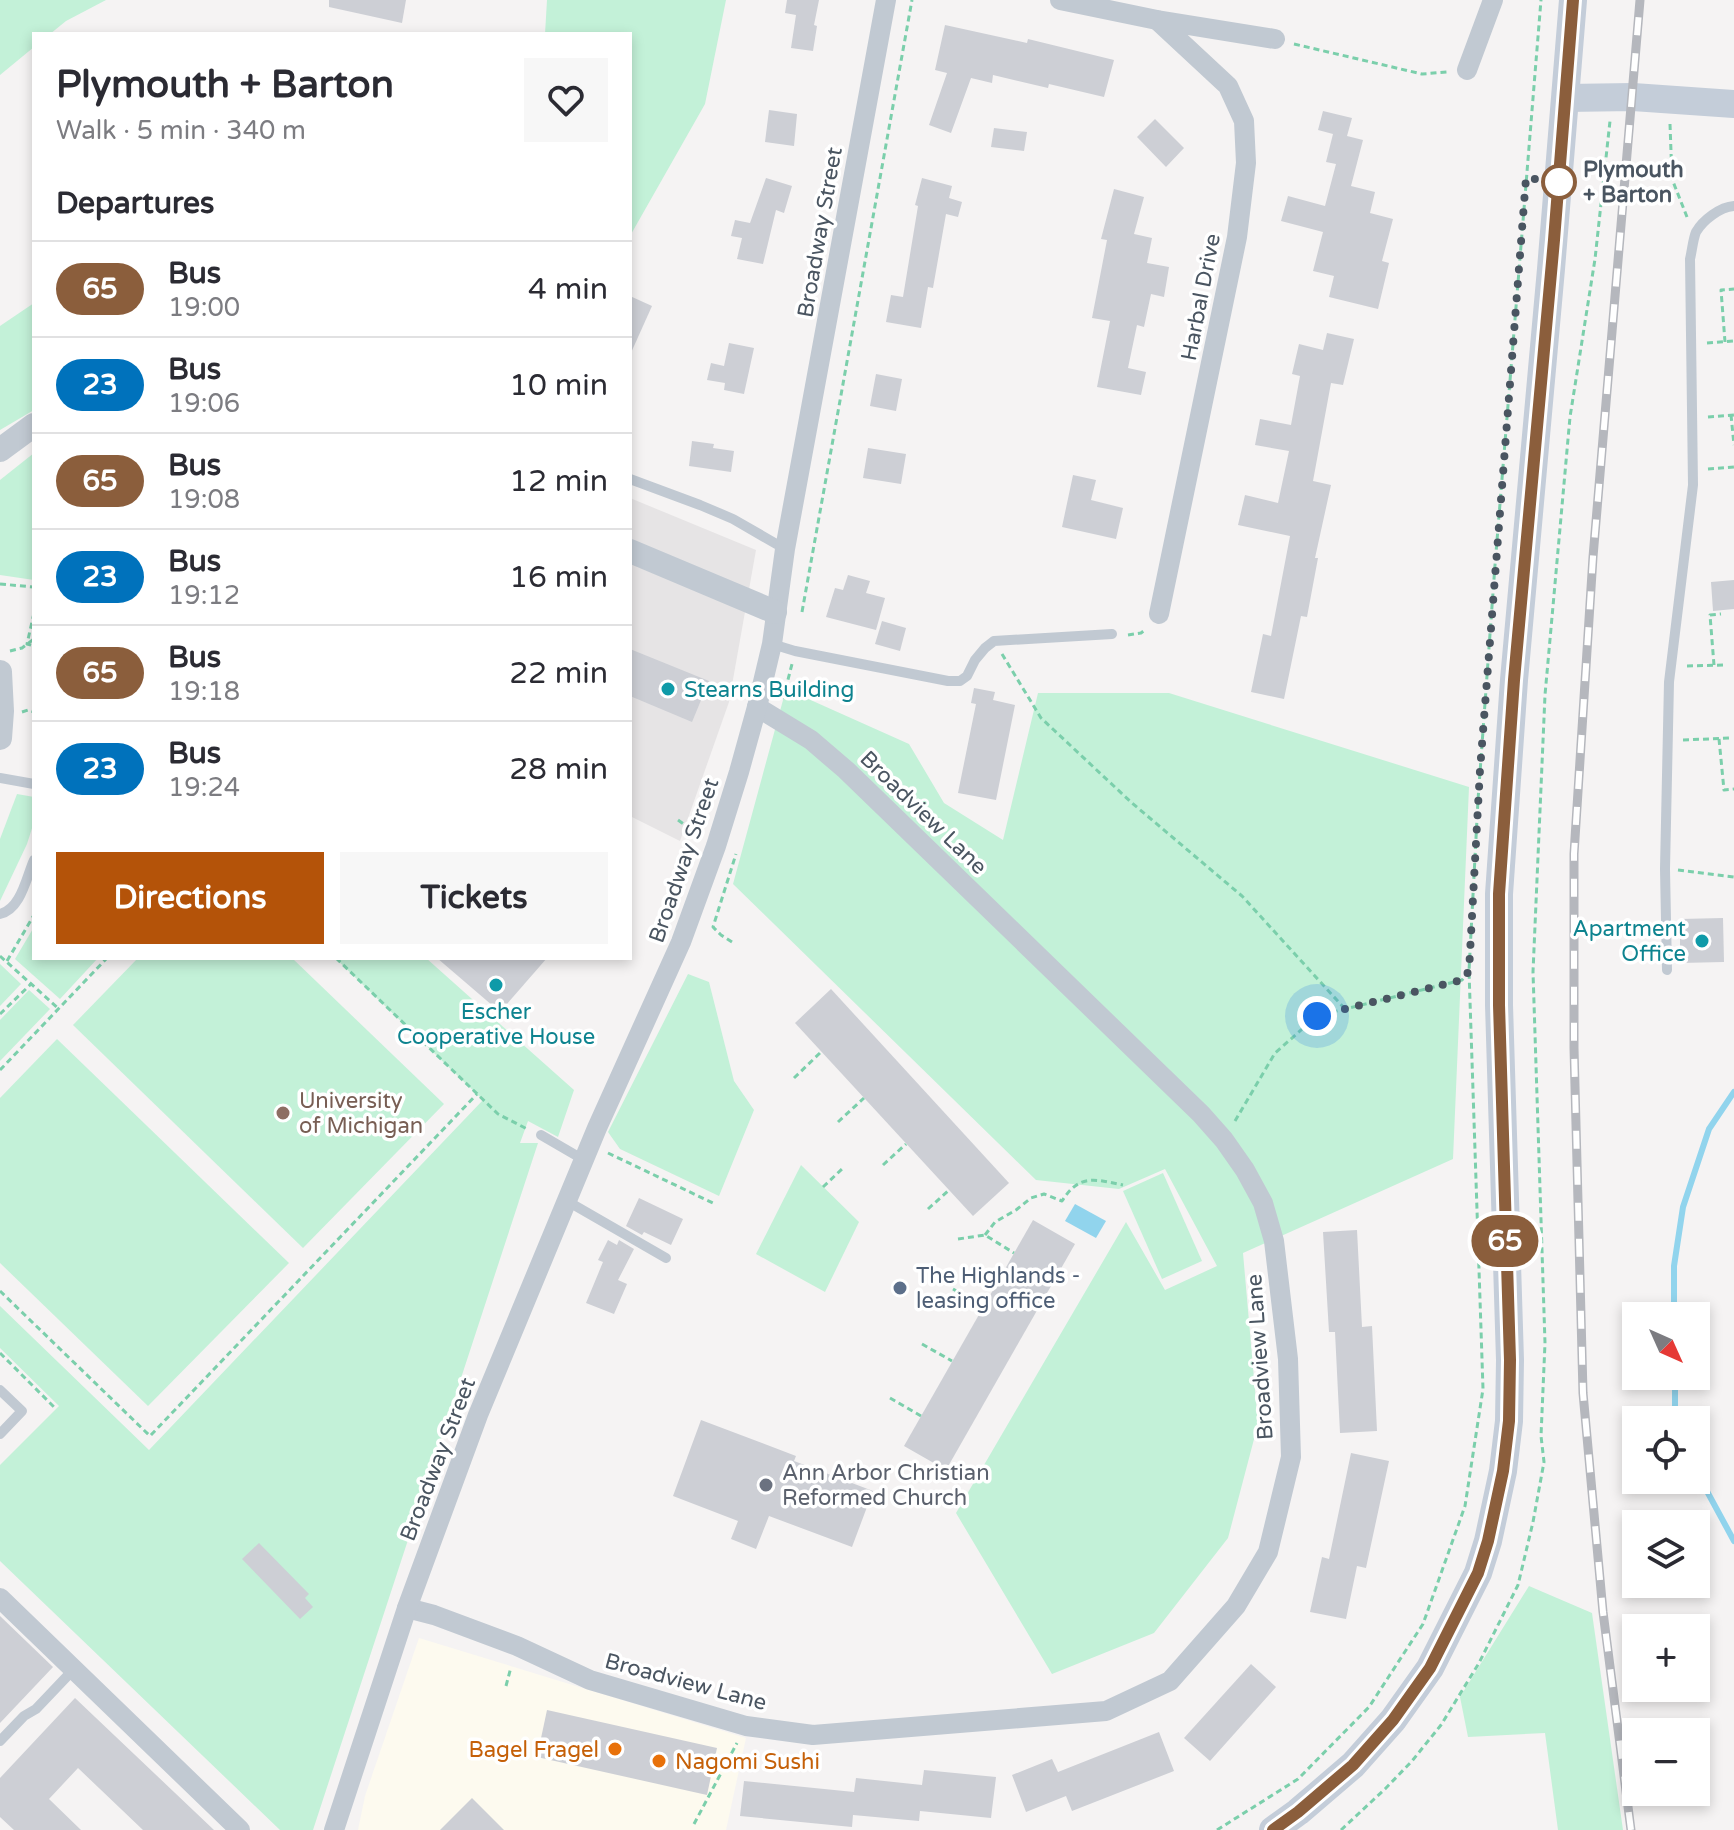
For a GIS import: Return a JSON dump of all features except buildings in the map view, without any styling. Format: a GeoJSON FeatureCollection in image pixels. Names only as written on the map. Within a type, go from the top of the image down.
{"type":"FeatureCollection","features":[{"type":"Feature","properties":{"kind":"main road"},"geometry":{"type":"LineString","coordinates":[[1273,1830],[1353,1765],[1393,1720],[1430,1668],[1478,1573],[1503,1471],[1509,1421],[1510,1360],[1499,1005],[1499,894],[1514,680],[1573,0]]}},
{"type":"Feature","properties":{"kind":"main road"},"geometry":{"type":"LineString","coordinates":[[1566,98],[1633,97],[1734,104]]}},
{"type":"Feature","properties":{"kind":"street","name":"Broadway Street"},"geometry":{"type":"LineString","coordinates":[[334,1830],[407,1608],[478,1415],[584,1160],[681,942],[716,846],[772,644],[785,549],[886,0]]}},
{"type":"Feature","properties":{"kind":"street"},"geometry":{"type":"LineString","coordinates":[[1060,0],[1275,39]]}},
{"type":"Feature","properties":{"kind":"street"},"geometry":{"type":"LineString","coordinates":[[1467,70],[1493,0]]}},
{"type":"Feature","properties":{"kind":"street","name":"Harbal Drive"},"geometry":{"type":"LineString","coordinates":[[1157,20],[1228,86],[1244,121],[1246,163],[1237,237],[1159,614]]}},
{"type":"Feature","properties":{"kind":"street"},"geometry":{"type":"LineString","coordinates":[[0,450],[32,426]]}},
{"type":"Feature","properties":{"kind":"street"},"geometry":{"type":"LineString","coordinates":[[632,552],[775,612]]}},
{"type":"Feature","properties":{"kind":"street"},"geometry":{"type":"LineString","coordinates":[[0,738],[5,662]]}},
{"type":"Feature","properties":{"kind":"street","name":"Broadview Lane"},"geometry":{"type":"LineString","coordinates":[[407,1608],[517,1646],[590,1680],[746,1726],[813,1735],[1106,1711],[1170,1681],[1236,1606],[1268,1552],[1291,1457],[1288,1359],[1274,1241],[1263,1203],[1245,1170],[1201,1114],[846,770],[811,740],[757,707]]}},
{"type":"Feature","properties":{"kind":"street"},"geometry":{"type":"LineString","coordinates":[[0,1598],[240,1830]]}},
{"type":"Feature","properties":{"kind":"lane"},"geometry":{"type":"LineString","coordinates":[[1667,970],[1665,869],[1669,682],[1693,485],[1690,259],[1696,232],[1712,215],[1734,206]]}},
{"type":"Feature","properties":{"kind":"lane"},"geometry":{"type":"LineString","coordinates":[[632,480],[733,519],[785,549]]}},
{"type":"Feature","properties":{"kind":"lane"},"geometry":{"type":"LineString","coordinates":[[772,644],[795,651],[960,681],[994,641],[1112,634]]}},
{"type":"Feature","properties":{"kind":"lane"},"geometry":{"type":"LineString","coordinates":[[0,778],[32,784]]}},
{"type":"Feature","properties":{"kind":"lane"},"geometry":{"type":"LineString","coordinates":[[0,914],[14,907],[32,865]]}},
{"type":"Feature","properties":{"kind":"lane"},"geometry":{"type":"LineString","coordinates":[[541,1135],[584,1160]]}},
{"type":"Feature","properties":{"kind":"lane"},"geometry":{"type":"LineString","coordinates":[[567,1201],[666,1258]]}},
{"type":"Feature","properties":{"kind":"lane"},"geometry":{"type":"LineString","coordinates":[[0,1390],[22,1411],[0,1434]]}},
{"type":"Feature","properties":{"kind":"lane"},"geometry":{"type":"LineString","coordinates":[[0,1741],[74,1669]]}},
{"type":"Feature","properties":{"kind":"path"},"geometry":{"type":"LineString","coordinates":[[802,612],[912,0]]}},
{"type":"Feature","properties":{"kind":"path"},"geometry":{"type":"LineString","coordinates":[[1217,1830],[1298,1779],[1369,1707],[1423,1624],[1465,1506],[1483,1389],[1469,971],[1493,581],[1541,0]]}},
{"type":"Feature","properties":{"kind":"path"},"geometry":{"type":"LineString","coordinates":[[1275,39],[1422,74],[1467,70]]}},
{"type":"Feature","properties":{"kind":"path"},"geometry":{"type":"LineString","coordinates":[[1341,1830],[1418,1753],[1441,1725],[1479,1663],[1518,1585],[1544,1462],[1541,1436],[1545,1343],[1533,972],[1545,695],[1570,417],[1595,259],[1610,118]]}},
{"type":"Feature","properties":{"kind":"path"},"geometry":{"type":"LineString","coordinates":[[1670,124],[1672,179],[1690,226]]}},
{"type":"Feature","properties":{"kind":"path"},"geometry":{"type":"LineString","coordinates":[[1725,342],[1721,290],[1734,289]]}},
{"type":"Feature","properties":{"kind":"path"},"geometry":{"type":"LineString","coordinates":[[1718,342],[1734,341]]}},
{"type":"Feature","properties":{"kind":"path"},"geometry":{"type":"LineString","coordinates":[[1719,416],[1732,415],[1734,445]]}},
{"type":"Feature","properties":{"kind":"path"},"geometry":{"type":"LineString","coordinates":[[1720,468],[1734,467]]}},
{"type":"Feature","properties":{"kind":"path"},"geometry":{"type":"LineString","coordinates":[[0,584],[32,587]]}},
{"type":"Feature","properties":{"kind":"path"},"geometry":{"type":"LineString","coordinates":[[1112,634],[1141,633],[1159,614]]}},
{"type":"Feature","properties":{"kind":"path"},"geometry":{"type":"LineString","coordinates":[[1714,665],[1710,615],[1721,614]]}},
{"type":"Feature","properties":{"kind":"path"},"geometry":{"type":"LineString","coordinates":[[27,644],[32,622]]}},
{"type":"Feature","properties":{"kind":"path"},"geometry":{"type":"LineString","coordinates":[[5,662],[32,640]]}},
{"type":"Feature","properties":{"kind":"path"},"geometry":{"type":"LineString","coordinates":[[994,641],[1041,718],[1132,803],[1242,896],[1345,1009]]}},
{"type":"Feature","properties":{"kind":"path"},"geometry":{"type":"LineString","coordinates":[[27,644],[32,645]]}},
{"type":"Feature","properties":{"kind":"path"},"geometry":{"type":"LineString","coordinates":[[782,701],[793,660]]}},
{"type":"Feature","properties":{"kind":"path"},"geometry":{"type":"LineString","coordinates":[[1699,667],[1725,665]]}},
{"type":"Feature","properties":{"kind":"path"},"geometry":{"type":"LineString","coordinates":[[19,713],[32,711]]}},
{"type":"Feature","properties":{"kind":"path"},"geometry":{"type":"LineString","coordinates":[[1697,741],[1731,738]]}},
{"type":"Feature","properties":{"kind":"path"},"geometry":{"type":"LineString","coordinates":[[1719,739],[1724,790],[1734,789]]}},
{"type":"Feature","properties":{"kind":"path"},"geometry":{"type":"LineString","coordinates":[[678,820],[692,830]]}},
{"type":"Feature","properties":{"kind":"path"},"geometry":{"type":"LineString","coordinates":[[732,942],[713,927],[737,851]]}},
{"type":"Feature","properties":{"kind":"path"},"geometry":{"type":"LineString","coordinates":[[1665,869],[1734,877]]}},
{"type":"Feature","properties":{"kind":"path"},"geometry":{"type":"LineString","coordinates":[[7,961],[32,918]]}},
{"type":"Feature","properties":{"kind":"path"},"geometry":{"type":"LineString","coordinates":[[0,956],[59,1009]]}},
{"type":"Feature","properties":{"kind":"path"},"geometry":{"type":"LineString","coordinates":[[0,1070],[105,960]]}},
{"type":"Feature","properties":{"kind":"path"},"geometry":{"type":"LineString","coordinates":[[338,960],[498,1114],[541,1135]]}},
{"type":"Feature","properties":{"kind":"path"},"geometry":{"type":"LineString","coordinates":[[1224,1140],[1275,1053],[1317,1016],[1462,980],[1469,971]]}},
{"type":"Feature","properties":{"kind":"path"},"geometry":{"type":"LineString","coordinates":[[0,1014],[31,984]]}},
{"type":"Feature","properties":{"kind":"path"},"geometry":{"type":"LineString","coordinates":[[794,1078],[821,1052]]}},
{"type":"Feature","properties":{"kind":"path"},"geometry":{"type":"LineString","coordinates":[[0,1291],[150,1436],[477,1094]]}},
{"type":"Feature","properties":{"kind":"path"},"geometry":{"type":"LineString","coordinates":[[838,1122],[864,1098]]}},
{"type":"Feature","properties":{"kind":"path"},"geometry":{"type":"LineString","coordinates":[[883,1165],[906,1144]]}},
{"type":"Feature","properties":{"kind":"path"},"geometry":{"type":"LineString","coordinates":[[608,1153],[715,1204]]}},
{"type":"Feature","properties":{"kind":"path"},"geometry":{"type":"LineString","coordinates":[[823,1187],[842,1169]]}},
{"type":"Feature","properties":{"kind":"path"},"geometry":{"type":"LineString","coordinates":[[985,1235],[995,1222],[1031,1198],[1044,1194],[1063,1202],[1071,1187],[1084,1181],[1123,1185]]}},
{"type":"Feature","properties":{"kind":"path"},"geometry":{"type":"LineString","coordinates":[[928,1209],[949,1190]]}},
{"type":"Feature","properties":{"kind":"path"},"geometry":{"type":"LineString","coordinates":[[958,1239],[985,1235],[1014,1253]]}},
{"type":"Feature","properties":{"kind":"path"},"geometry":{"type":"LineString","coordinates":[[953,1289],[983,1307]]}},
{"type":"Feature","properties":{"kind":"path"},"geometry":{"type":"LineString","coordinates":[[922,1344],[952,1361]]}},
{"type":"Feature","properties":{"kind":"path"},"geometry":{"type":"LineString","coordinates":[[0,1353],[56,1409]]}},
{"type":"Feature","properties":{"kind":"path"},"geometry":{"type":"LineString","coordinates":[[890,1398],[921,1416]]}},
{"type":"Feature","properties":{"kind":"path"},"geometry":{"type":"LineString","coordinates":[[506,1686],[513,1661]]}},
{"type":"Feature","properties":{"kind":"path"},"geometry":{"type":"LineString","coordinates":[[694,1824],[746,1726]]}},
{"type":"Feature","properties":{"kind":"shaded area"},"geometry":{"type":"Polygon","coordinates":[[[632,499],[756,550],[729,702],[680,841],[632,817],[632,499]]]}},
{"type":"Feature","properties":{"kind":"shaded area"},"geometry":{"type":"Polygon","coordinates":[[[419,1638],[746,1738],[726,1830],[358,1830],[365,1796],[419,1638]]]}},
{"type":"Feature","properties":{"kind":"green space"},"geometry":{"type":"Polygon","coordinates":[[[0,0],[106,0],[66,21],[52,32],[32,32],[32,49],[0,75],[0,0]]]}},
{"type":"Feature","properties":{"kind":"green space"},"geometry":{"type":"Polygon","coordinates":[[[547,0],[726,0],[705,104],[632,232],[632,32],[545,32],[547,0]]]}},
{"type":"Feature","properties":{"kind":"green space"},"geometry":{"type":"Polygon","coordinates":[[[32,304],[32,411],[0,430],[0,326],[32,304]]]}},
{"type":"Feature","properties":{"kind":"green space"},"geometry":{"type":"Polygon","coordinates":[[[32,455],[32,580],[0,575],[0,480],[32,455]]]}},
{"type":"Feature","properties":{"kind":"green space"},"geometry":{"type":"Polygon","coordinates":[[[786,689],[909,744],[944,803],[1003,840],[1038,693],[1169,693],[1469,787],[1453,1159],[1243,1253],[1258,1424],[1228,1538],[1154,1633],[1052,1674],[956,1513],[1126,1222],[1165,1290],[1217,1266],[1165,1169],[1119,1189],[1036,1180],[733,884],[786,689]]]}},
{"type":"Feature","properties":{"kind":"green space"},"geometry":{"type":"Polygon","coordinates":[[[17,794],[32,797],[32,828],[0,901],[0,839],[17,794]]]}},
{"type":"Feature","properties":{"kind":"green space"},"geometry":{"type":"Polygon","coordinates":[[[32,930],[32,960],[96,960],[60,999],[15,959],[32,930]]]}},
{"type":"Feature","properties":{"kind":"green space"},"geometry":{"type":"Polygon","coordinates":[[[136,960],[294,960],[444,1104],[303,1248],[73,1025],[136,960]]]}},
{"type":"Feature","properties":{"kind":"green space"},"geometry":{"type":"Polygon","coordinates":[[[337,960],[428,960],[574,1090],[558,1137],[528,1121],[520,1143],[538,1143],[313,1830],[280,1830],[0,1561],[0,1465],[59,1406],[0,1348],[0,1306],[149,1450],[483,1100],[337,960]]]}},
{"type":"Feature","properties":{"kind":"green space"},"geometry":{"type":"Polygon","coordinates":[[[0,964],[21,984],[0,1006],[0,964]]]}},
{"type":"Feature","properties":{"kind":"green space"},"geometry":{"type":"Polygon","coordinates":[[[688,974],[709,982],[734,1081],[754,1110],[719,1196],[620,1149],[608,1132],[688,974]]]}},
{"type":"Feature","properties":{"kind":"green space"},"geometry":{"type":"Polygon","coordinates":[[[29,990],[50,1009],[0,1061],[0,1020],[29,990]]]}},
{"type":"Feature","properties":{"kind":"green space"},"geometry":{"type":"Polygon","coordinates":[[[57,1039],[289,1263],[148,1406],[0,1263],[0,1098],[57,1039]]]}},
{"type":"Feature","properties":{"kind":"green space"},"geometry":{"type":"Polygon","coordinates":[[[801,1165],[859,1222],[825,1292],[756,1254],[801,1165]]]}},
{"type":"Feature","properties":{"kind":"green space"},"geometry":{"type":"Polygon","coordinates":[[[1163,1173],[1202,1261],[1162,1279],[1123,1191],[1163,1173]]]}},
{"type":"Feature","properties":{"kind":"green space"},"geometry":{"type":"Polygon","coordinates":[[[1529,1586],[1592,1613],[1623,1830],[1558,1830],[1545,1733],[1468,1737],[1460,1697],[1529,1586]]]}},
{"type":"Feature","properties":{"kind":"water"},"geometry":{"type":"Polygon","coordinates":[[[1075,1204],[1106,1221],[1096,1238],[1065,1221],[1075,1204]]]}},
{"type":"Feature","properties":{"kind":"waterway"},"geometry":{"type":"LineString","coordinates":[[1674,1302],[1674,1266],[1683,1207],[1709,1129],[1734,1092]]}},
{"type":"Feature","properties":{"kind":"waterway"},"geometry":{"type":"LineString","coordinates":[[1675,1390],[1675,1406]]}},
{"type":"Feature","properties":{"kind":"waterway"},"geometry":{"type":"LineString","coordinates":[[1708,1494],[1734,1541]]}},
{"type":"Feature","properties":{"kind":"railway"},"geometry":{"type":"LineString","coordinates":[[1631,1830],[1603,1612],[1583,1393],[1574,1048],[1574,854],[1593,557],[1640,0]]}},
{"type":"Feature","properties":{"kind":"bus line","name":"65"},"geometry":{"type":"LineString","coordinates":[[1273,1830],[1353,1765],[1393,1720],[1430,1668],[1478,1573],[1503,1471],[1509,1421],[1510,1360],[1499,1005],[1499,894],[1514,680],[1573,0]]}},
{"type":"Feature","properties":{"kind":"place","name":"Plymouth + Barton"},"geometry":{"type":"Point","coordinates":[1559,182]}},
{"type":"Feature","properties":{"kind":"place","name":"Stearns Building"},"geometry":{"type":"Point","coordinates":[668,689]}},
{"type":"Feature","properties":{"kind":"place","name":"Apartment Office"},"geometry":{"type":"Point","coordinates":[1702,941]}},
{"type":"Feature","properties":{"kind":"place","name":"Escher Cooperative House"},"geometry":{"type":"Point","coordinates":[496,985]}},
{"type":"Feature","properties":{"kind":"place","name":"University of Michigan"},"geometry":{"type":"Point","coordinates":[283,1113]}},
{"type":"Feature","properties":{"kind":"place","name":"The Highlands - leasing office"},"geometry":{"type":"Point","coordinates":[900,1288]}},
{"type":"Feature","properties":{"kind":"place","name":"Ann Arbor Christian Reformed Church"},"geometry":{"type":"Point","coordinates":[766,1485]}},
{"type":"Feature","properties":{"kind":"place","name":"Bagel Fragel"},"geometry":{"type":"Point","coordinates":[615,1749]}},
{"type":"Feature","properties":{"kind":"place","name":"Nagomi Sushi"},"geometry":{"type":"Point","coordinates":[659,1761]}},
{"type":"Feature","properties":{"kind":"route"},"geometry":{"type":"LineString","coordinates":[[1317,1016],[1462,980],[1469,971],[1480,770],[1526,178],[1559,182]]}}]}
